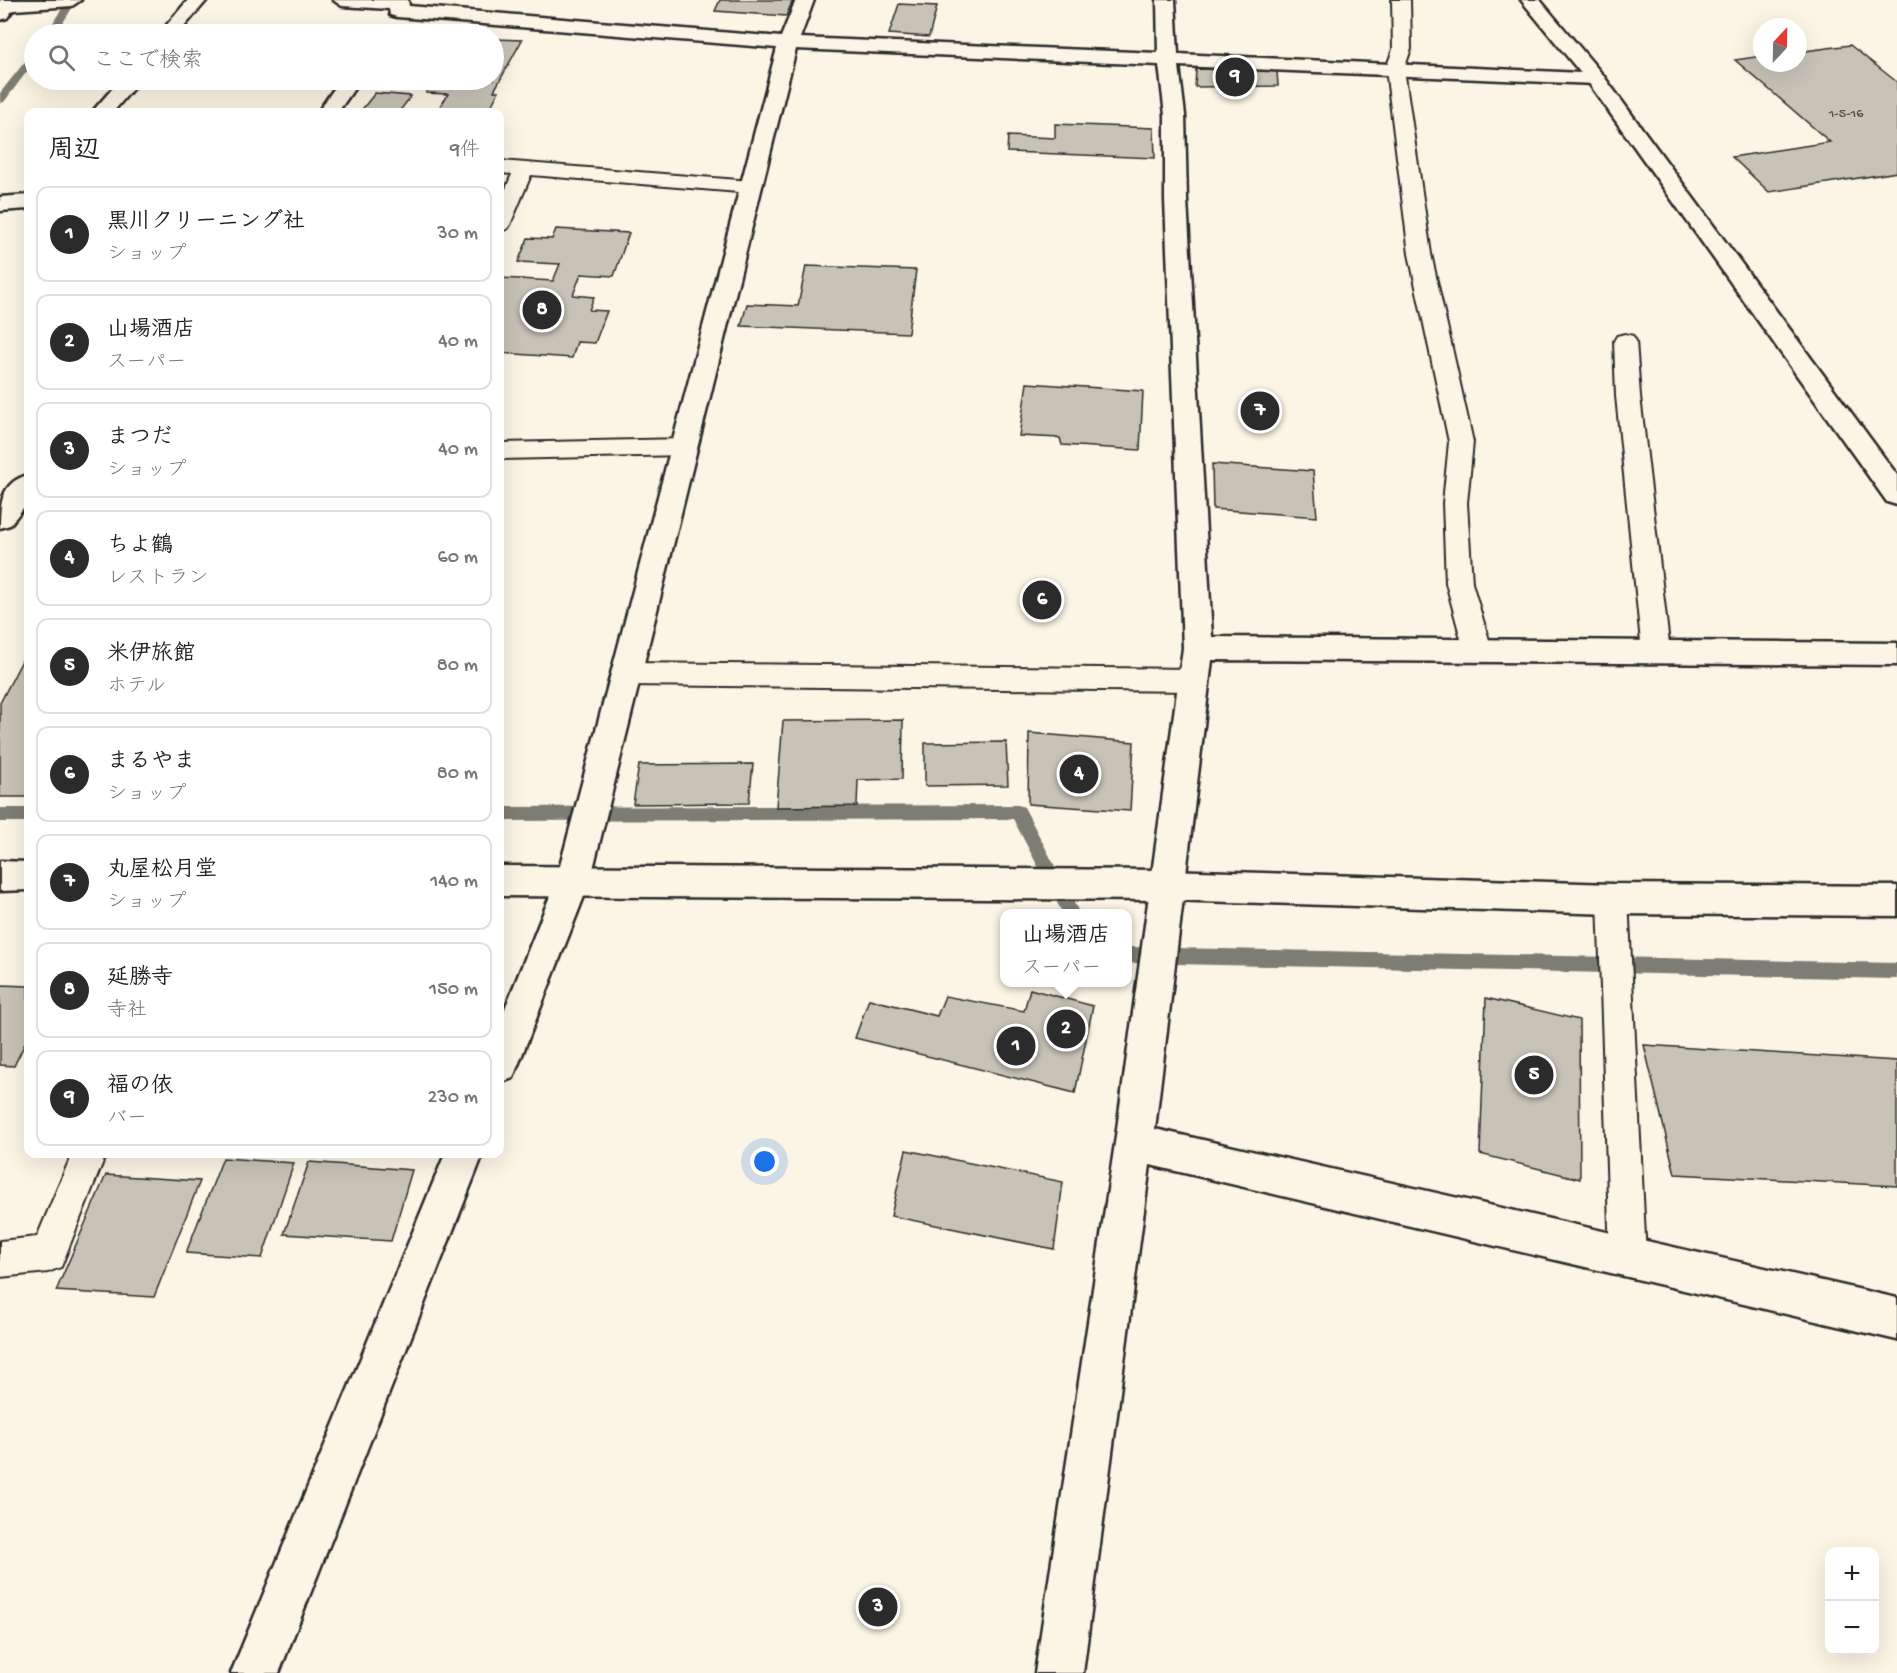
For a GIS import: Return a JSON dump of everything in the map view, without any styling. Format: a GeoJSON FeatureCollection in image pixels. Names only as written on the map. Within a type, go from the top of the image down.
{"type":"FeatureCollection","features":[{"type":"Feature","properties":{"kind":"street"},"geometry":{"type":"LineString","coordinates":[[5,6],[72,0]]}},
{"type":"Feature","properties":{"kind":"street"},"geometry":{"type":"LineString","coordinates":[[177,24],[198,0]]}},
{"type":"Feature","properties":{"kind":"street"},"geometry":{"type":"LineString","coordinates":[[342,0],[397,10],[788,43],[1595,78]]}},
{"type":"Feature","properties":{"kind":"street"},"geometry":{"type":"LineString","coordinates":[[504,1056],[573,881],[788,43],[804,0]]}},
{"type":"Feature","properties":{"kind":"street"},"geometry":{"type":"LineString","coordinates":[[1059,1673],[1134,1143],[1195,664],[1176,200],[1175,115],[1168,61],[1166,0]]}},
{"type":"Feature","properties":{"kind":"street"},"geometry":{"type":"LineString","coordinates":[[1530,0],[1595,78],[1897,495]]}},
{"type":"Feature","properties":{"kind":"street"},"geometry":{"type":"LineString","coordinates":[[106,108],[121,90]]}},
{"type":"Feature","properties":{"kind":"street"},"geometry":{"type":"LineString","coordinates":[[331,108],[343,90]]}},
{"type":"Feature","properties":{"kind":"street"},"geometry":{"type":"LineString","coordinates":[[0,204],[24,201]]}},
{"type":"Feature","properties":{"kind":"street"},"geometry":{"type":"LineString","coordinates":[[0,518],[24,489]]}},
{"type":"Feature","properties":{"kind":"street"},"geometry":{"type":"LineString","coordinates":[[1195,664],[1478,650],[1897,654]]}},
{"type":"Feature","properties":{"kind":"street"},"geometry":{"type":"LineString","coordinates":[[0,876],[24,876]]}},
{"type":"Feature","properties":{"kind":"street"},"geometry":{"type":"LineString","coordinates":[[504,881],[1167,885],[1613,899],[1897,901]]}},
{"type":"Feature","properties":{"kind":"street"},"geometry":{"type":"LineString","coordinates":[[1134,1143],[1897,1319]]}},
{"type":"Feature","properties":{"kind":"street"},"geometry":{"type":"LineString","coordinates":[[255,1673],[462,1158]]}},
{"type":"Feature","properties":{"kind":"lane"},"geometry":{"type":"LineString","coordinates":[[1401,0],[1402,49],[1395,69],[1420,254],[1461,442],[1455,503],[1459,583],[1478,650]]}},
{"type":"Feature","properties":{"kind":"lane"},"geometry":{"type":"LineString","coordinates":[[504,167],[751,187]]}},
{"type":"Feature","properties":{"kind":"lane"},"geometry":{"type":"LineString","coordinates":[[504,216],[524,169]]}},
{"type":"Feature","properties":{"kind":"lane"},"geometry":{"type":"LineString","coordinates":[[1625,341],[1628,396],[1656,652]]}},
{"type":"Feature","properties":{"kind":"lane"},"geometry":{"type":"LineString","coordinates":[[504,451],[685,447]]}},
{"type":"Feature","properties":{"kind":"lane"},"geometry":{"type":"LineString","coordinates":[[627,674],[1195,664]]}},
{"type":"Feature","properties":{"kind":"lane"},"geometry":{"type":"LineString","coordinates":[[1613,899],[1628,1257]]}},
{"type":"Feature","properties":{"kind":"lane"},"geometry":{"type":"LineString","coordinates":[[0,1259],[48,1254],[87,1158]]}},
{"type":"Feature","properties":{"kind":"building"},"geometry":{"type":"Polygon","coordinates":[[[720,0],[793,0],[786,16],[715,11],[720,0]]]}},
{"type":"Feature","properties":{"kind":"building"},"geometry":{"type":"Polygon","coordinates":[[[899,4],[937,6],[929,37],[889,34],[899,4]]]}},
{"type":"Feature","properties":{"kind":"building"},"geometry":{"type":"Polygon","coordinates":[[[504,39],[522,40],[504,73],[504,39]]]}},
{"type":"Feature","properties":{"kind":"building"},"geometry":{"type":"Polygon","coordinates":[[[1850,45],[1897,82],[1897,172],[1769,192],[1732,157],[1830,142],[1735,60],[1753,57],[1753,72],[1807,72],[1807,51],[1850,45]]]}},
{"type":"Feature","properties":{"kind":"building"},"geometry":{"type":"Polygon","coordinates":[[[1196,69],[1277,71],[1278,86],[1195,87],[1196,69]]]}},
{"type":"Feature","properties":{"kind":"building"},"geometry":{"type":"Polygon","coordinates":[[[428,90],[499,91],[490,108],[439,108],[448,94],[426,93],[428,90]]]}},
{"type":"Feature","properties":{"kind":"building"},"geometry":{"type":"Polygon","coordinates":[[[375,93],[411,96],[402,108],[363,108],[375,93]]]}},
{"type":"Feature","properties":{"kind":"building"},"geometry":{"type":"Polygon","coordinates":[[[1055,124],[1154,128],[1155,158],[1007,152],[1008,136],[1055,138],[1055,124]]]}},
{"type":"Feature","properties":{"kind":"building"},"geometry":{"type":"Polygon","coordinates":[[[556,229],[629,233],[614,276],[581,274],[573,295],[594,297],[589,310],[607,311],[595,343],[577,342],[572,358],[504,353],[504,278],[553,281],[560,264],[518,262],[528,238],[552,239],[556,229]]]}},
{"type":"Feature","properties":{"kind":"building"},"geometry":{"type":"Polygon","coordinates":[[[806,266],[916,270],[908,333],[741,326],[747,304],[798,306],[806,266]]]}},
{"type":"Feature","properties":{"kind":"building"},"geometry":{"type":"Polygon","coordinates":[[[1027,383],[1143,391],[1140,450],[1062,445],[1060,438],[1019,436],[1027,383]]]}},
{"type":"Feature","properties":{"kind":"building"},"geometry":{"type":"Polygon","coordinates":[[[1212,464],[1313,471],[1317,517],[1213,509],[1212,464]]]}},
{"type":"Feature","properties":{"kind":"building"},"geometry":{"type":"Polygon","coordinates":[[[24,657],[24,797],[0,797],[0,703],[24,657]]]}},
{"type":"Feature","properties":{"kind":"building"},"geometry":{"type":"Polygon","coordinates":[[[903,720],[902,779],[858,780],[857,806],[776,807],[783,721],[903,720]]]}},
{"type":"Feature","properties":{"kind":"building"},"geometry":{"type":"Polygon","coordinates":[[[1029,733],[1134,742],[1130,811],[1028,804],[1029,733]]]}},
{"type":"Feature","properties":{"kind":"building"},"geometry":{"type":"Polygon","coordinates":[[[1006,742],[1008,785],[925,786],[925,743],[1006,742]]]}},
{"type":"Feature","properties":{"kind":"building"},"geometry":{"type":"Polygon","coordinates":[[[753,764],[749,803],[633,804],[639,765],[753,764]]]}},
{"type":"Feature","properties":{"kind":"building"},"geometry":{"type":"Polygon","coordinates":[[[0,985],[24,986],[24,1045],[14,1066],[0,1065],[0,985]]]}},
{"type":"Feature","properties":{"kind":"building"},"geometry":{"type":"Polygon","coordinates":[[[1030,989],[1093,1006],[1075,1093],[855,1038],[869,999],[937,1016],[945,996],[1024,1011],[1030,989]]]}},
{"type":"Feature","properties":{"kind":"building"},"geometry":{"type":"Polygon","coordinates":[[[1486,998],[1579,1020],[1580,1179],[1480,1154],[1486,998]]]}},
{"type":"Feature","properties":{"kind":"building"},"geometry":{"type":"Polygon","coordinates":[[[1644,1045],[1897,1061],[1897,1186],[1675,1174],[1644,1045]]]}},
{"type":"Feature","properties":{"kind":"building"},"geometry":{"type":"Polygon","coordinates":[[[906,1150],[1063,1182],[1054,1249],[891,1216],[906,1150]]]}},
{"type":"Feature","properties":{"kind":"building"},"geometry":{"type":"Polygon","coordinates":[[[223,1158],[294,1163],[262,1258],[186,1253],[223,1158]]]}},
{"type":"Feature","properties":{"kind":"building"},"geometry":{"type":"Polygon","coordinates":[[[309,1162],[412,1170],[391,1241],[284,1234],[309,1162]]]}},
{"type":"Feature","properties":{"kind":"building"},"geometry":{"type":"Polygon","coordinates":[[[106,1175],[200,1181],[154,1297],[56,1291],[106,1175]]]}},
{"type":"Feature","properties":{"kind":"waterway"},"geometry":{"type":"LineString","coordinates":[[57,24],[72,0]]}},
{"type":"Feature","properties":{"kind":"waterway"},"geometry":{"type":"LineString","coordinates":[[0,100],[24,69]]}},
{"type":"Feature","properties":{"kind":"waterway"},"geometry":{"type":"LineString","coordinates":[[504,814],[1018,812],[1069,909]]}},
{"type":"Feature","properties":{"kind":"waterway"},"geometry":{"type":"LineString","coordinates":[[0,815],[24,815]]}},
{"type":"Feature","properties":{"kind":"waterway"},"geometry":{"type":"LineString","coordinates":[[1132,955],[1897,971]]}},
{"type":"Feature","properties":{"kind":"place","name":"福の依"},"geometry":{"type":"Point","coordinates":[1235,77]}},
{"type":"Feature","properties":{"kind":"place","name":"延勝寺"},"geometry":{"type":"Point","coordinates":[542,310]}},
{"type":"Feature","properties":{"kind":"place","name":"丸屋松月堂"},"geometry":{"type":"Point","coordinates":[1260,411]}},
{"type":"Feature","properties":{"kind":"place","name":"まるやま"},"geometry":{"type":"Point","coordinates":[1042,600]}},
{"type":"Feature","properties":{"kind":"place","name":"ちよ鶴"},"geometry":{"type":"Point","coordinates":[1079,774]}},
{"type":"Feature","properties":{"kind":"place","name":"山場酒店"},"geometry":{"type":"Point","coordinates":[1066,1029]}},
{"type":"Feature","properties":{"kind":"place","name":"黒川クリーニング社"},"geometry":{"type":"Point","coordinates":[1016,1046]}},
{"type":"Feature","properties":{"kind":"place","name":"米伊旅館"},"geometry":{"type":"Point","coordinates":[1534,1075]}},
{"type":"Feature","properties":{"kind":"place","name":"まつだ"},"geometry":{"type":"Point","coordinates":[878,1607]}}]}
